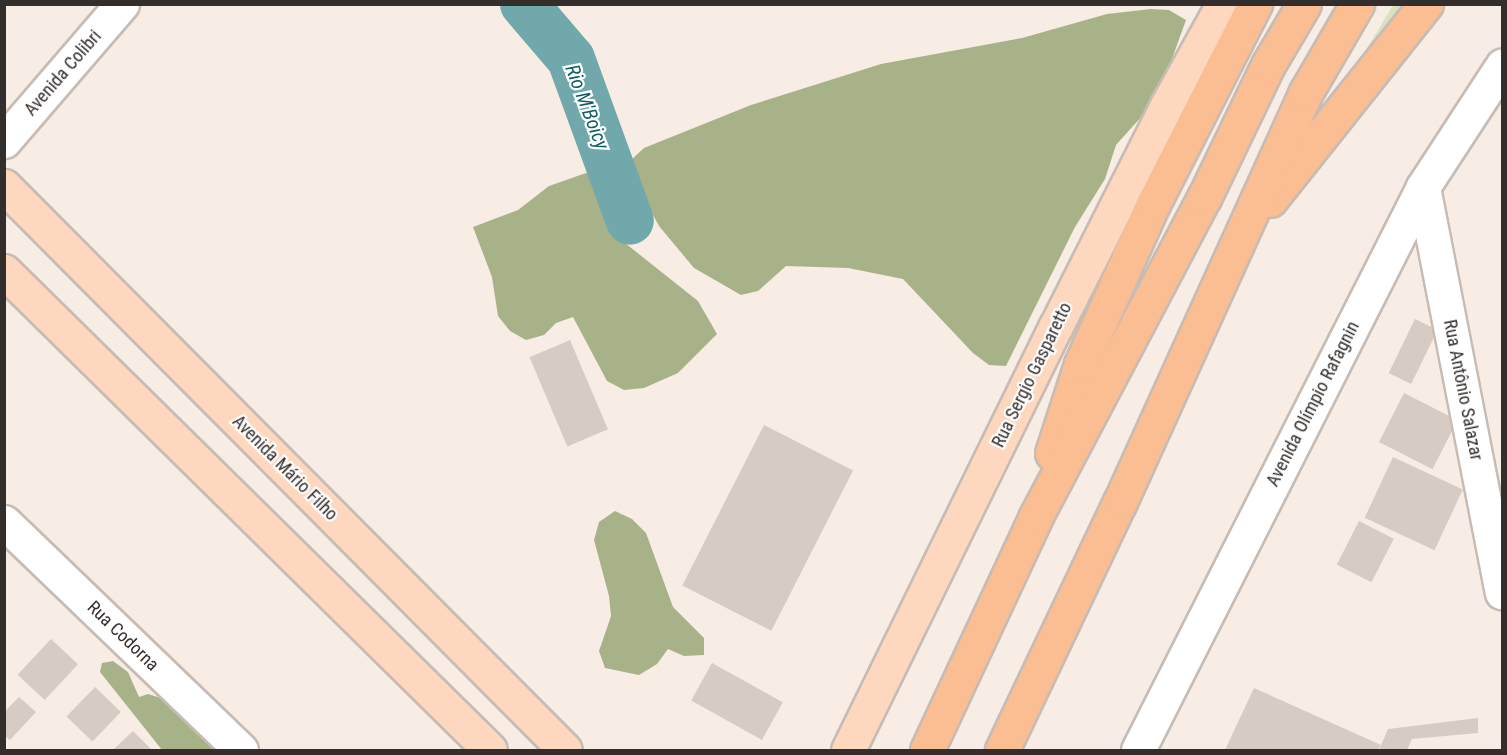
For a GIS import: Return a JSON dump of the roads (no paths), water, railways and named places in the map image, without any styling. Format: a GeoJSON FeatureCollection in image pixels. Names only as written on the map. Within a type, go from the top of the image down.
{"type":"FeatureCollection","features":[{"type":"Feature","properties":{"kind":"highway"},"geometry":{"type":"LineString","coordinates":[[1036,516],[1081,364],[1153,204],[1255,4]]}},
{"type":"Feature","properties":{"kind":"highway"},"geometry":{"type":"LineString","coordinates":[[927,750],[1036,516],[1204,198],[1268,65],[1304,4]]}},
{"type":"Feature","properties":{"kind":"highway"},"geometry":{"type":"LineString","coordinates":[[1002,750],[1120,502],[1306,92],[1357,4]]}},
{"type":"Feature","properties":{"kind":"highway"},"geometry":{"type":"LineString","coordinates":[[1237,241],[1426,4]]}},
{"type":"Feature","properties":{"kind":"main road","name":"Rua Sergio Gasparetto"},"geometry":{"type":"LineString","coordinates":[[848,750],[1166,107],[1223,4]]}},
{"type":"Feature","properties":{"kind":"main road","name":"Avenida Mário Filho"},"geometry":{"type":"LineString","coordinates":[[4,186],[565,750]]}},
{"type":"Feature","properties":{"kind":"main road"},"geometry":{"type":"LineString","coordinates":[[4,271],[484,748]]}},
{"type":"Feature","properties":{"kind":"street","name":"Avenida Colibri"},"geometry":{"type":"LineString","coordinates":[[4,141],[122,4]]}},
{"type":"Feature","properties":{"kind":"street","name":"Avenida Olímpio Rafagnin"},"geometry":{"type":"LineString","coordinates":[[1138,750],[1423,187],[1503,66]]}},
{"type":"Feature","properties":{"kind":"street","name":"Rua Antônio Salazar"},"geometry":{"type":"LineString","coordinates":[[1423,187],[1503,592]]}},
{"type":"Feature","properties":{"kind":"street","name":"Rua Codorna"},"geometry":{"type":"LineString","coordinates":[[4,522],[241,750]]}},
{"type":"Feature","properties":{"kind":"waterway","name":"Rio M'Boicy"},"geometry":{"type":"LineString","coordinates":[[524,4],[571,59],[630,221]]}}]}
